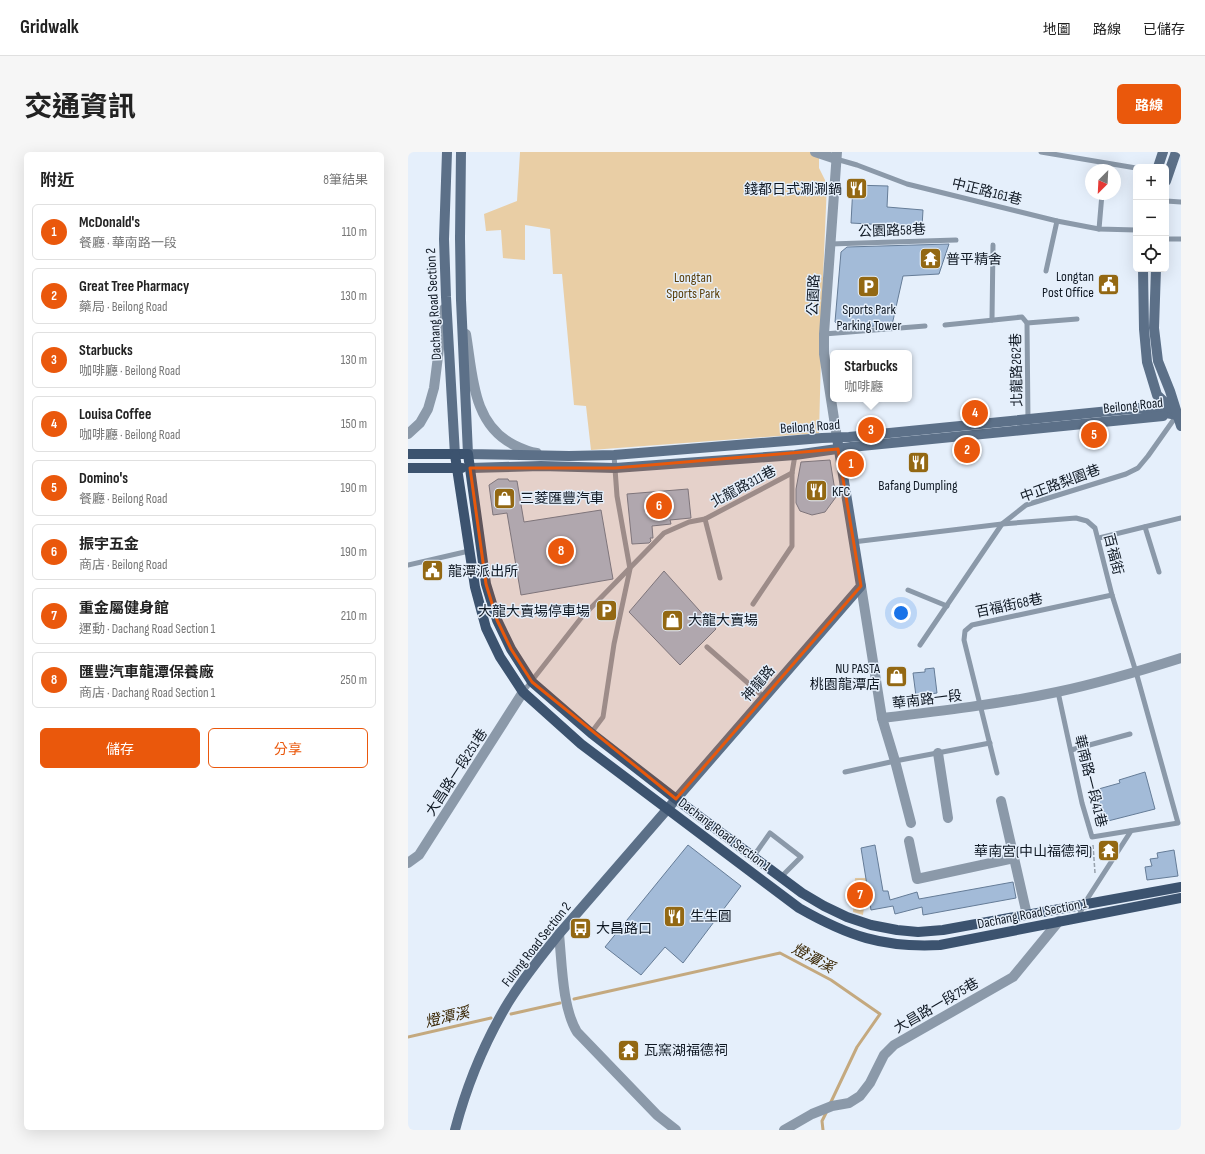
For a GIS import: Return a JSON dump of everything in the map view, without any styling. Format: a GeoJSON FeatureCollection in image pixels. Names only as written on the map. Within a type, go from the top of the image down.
{"type":"FeatureCollection","features":[{"type":"Feature","properties":{"kind":"main road","name":"Dachang Road Section 2"},"geometry":{"type":"LineString","coordinates":[[447,152],[444,239],[455,455]]}},
{"type":"Feature","properties":{"kind":"main road","name":"Dachang Road Section 2"},"geometry":{"type":"LineString","coordinates":[[462,152],[460,238],[461,300],[468,454]]}},
{"type":"Feature","properties":{"kind":"main road"},"geometry":{"type":"LineString","coordinates":[[1159,164],[1163,152]]}},
{"type":"Feature","properties":{"kind":"main road"},"geometry":{"type":"LineString","coordinates":[[1169,172],[1176,152]]}},
{"type":"Feature","properties":{"kind":"main road"},"geometry":{"type":"LineString","coordinates":[[1143,272],[1144,329],[1147,362],[1157,395],[1179,414]]}},
{"type":"Feature","properties":{"kind":"main road"},"geometry":{"type":"LineString","coordinates":[[1156,272],[1154,328],[1158,362],[1179,414],[1181,426]]}},
{"type":"Feature","properties":{"kind":"main road","name":"Beilong Road"},"geometry":{"type":"LineString","coordinates":[[468,454],[569,456],[614,455],[836,438],[1140,408],[1179,414]]}},
{"type":"Feature","properties":{"kind":"main road","name":"Beilong Road"},"geometry":{"type":"LineString","coordinates":[[470,468],[541,466],[615,468],[796,455],[851,446],[1029,430],[1179,414]]}},
{"type":"Feature","properties":{"kind":"main road","name":"華南路一段"},"geometry":{"type":"LineString","coordinates":[[836,438],[853,542],[862,586]]}},
{"type":"Feature","properties":{"kind":"main road"},"geometry":{"type":"LineString","coordinates":[[408,454],[468,454]]}},
{"type":"Feature","properties":{"kind":"main road","name":"Dachang Road Section 1"},"geometry":{"type":"LineString","coordinates":[[468,454],[486,584],[497,620],[505,638],[532,682],[591,733],[676,799],[807,896],[847,917],[871,925],[918,932],[943,930],[1181,887]]}},
{"type":"Feature","properties":{"kind":"main road","name":"Dachang Road Section 1"},"geometry":{"type":"LineString","coordinates":[[455,455],[475,588],[486,628],[500,657],[523,692],[581,744],[799,908],[844,931],[871,940],[917,946],[940,944],[1181,898]]}},
{"type":"Feature","properties":{"kind":"main road"},"geometry":{"type":"LineString","coordinates":[[408,468],[470,468]]}},
{"type":"Feature","properties":{"kind":"main road","name":"神龍路"},"geometry":{"type":"LineString","coordinates":[[676,799],[862,586]]}},
{"type":"Feature","properties":{"kind":"main road","name":"Fulong Road Section 2"},"geometry":{"type":"LineString","coordinates":[[456,1130],[467,1091],[478,1064],[505,1008],[521,983],[559,934],[676,799]]}},
{"type":"Feature","properties":{"kind":"street"},"geometry":{"type":"LineString","coordinates":[[815,152],[836,156]]}},
{"type":"Feature","properties":{"kind":"street","name":"公園路"},"geometry":{"type":"LineString","coordinates":[[830,396],[824,354],[824,334],[836,156]]}},
{"type":"Feature","properties":{"kind":"street"},"geometry":{"type":"LineString","coordinates":[[408,434],[420,423],[428,409],[434,388],[446,297]]}},
{"type":"Feature","properties":{"kind":"street"},"geometry":{"type":"LineString","coordinates":[[461,300],[475,393],[482,414],[497,434],[530,452],[569,456]]}},
{"type":"Feature","properties":{"kind":"street","name":"公園路"},"geometry":{"type":"LineString","coordinates":[[831,402],[836,438]]}},
{"type":"Feature","properties":{"kind":"street","name":"華南路一段"},"geometry":{"type":"LineString","coordinates":[[862,586],[882,718],[980,706],[1058,692],[1136,672],[1181,658]]}},
{"type":"Feature","properties":{"kind":"street","name":"大昌路一段251巷"},"geometry":{"type":"LineString","coordinates":[[408,863],[419,855],[523,692]]}},
{"type":"Feature","properties":{"kind":"street"},"geometry":{"type":"LineString","coordinates":[[882,718],[911,823]]}},
{"type":"Feature","properties":{"kind":"street"},"geometry":{"type":"LineString","coordinates":[[938,753],[948,818]]}},
{"type":"Feature","properties":{"kind":"street"},"geometry":{"type":"LineString","coordinates":[[1001,801],[1027,915]]}},
{"type":"Feature","properties":{"kind":"street"},"geometry":{"type":"LineString","coordinates":[[910,841],[917,879],[1014,858]]}},
{"type":"Feature","properties":{"kind":"street","name":"大昌路一段75巷"},"geometry":{"type":"LineString","coordinates":[[784,1130],[812,1114],[832,1106],[849,1103],[860,1096],[870,1082],[884,1056],[894,1045],[1012,977],[1059,921]]}},
{"type":"Feature","properties":{"kind":"street"},"geometry":{"type":"LineString","coordinates":[[559,934],[565,990],[570,1016],[577,1032],[657,1115],[676,1130]]}},
{"type":"Feature","properties":{"kind":"lane"},"geometry":{"type":"LineString","coordinates":[[1041,152],[1067,154],[1133,167]]}},
{"type":"Feature","properties":{"kind":"lane","name":"中正路161巷"},"geometry":{"type":"LineString","coordinates":[[836,156],[906,184],[1058,221],[1099,229],[1133,230]]}},
{"type":"Feature","properties":{"kind":"lane"},"geometry":{"type":"LineString","coordinates":[[1099,229],[1101,200]]}},
{"type":"Feature","properties":{"kind":"lane"},"geometry":{"type":"LineString","coordinates":[[1169,201],[1181,202]]}},
{"type":"Feature","properties":{"kind":"lane"},"geometry":{"type":"LineString","coordinates":[[1046,271],[1058,221]]}},
{"type":"Feature","properties":{"kind":"lane"},"geometry":{"type":"LineString","coordinates":[[1169,239],[1181,239]]}},
{"type":"Feature","properties":{"kind":"lane","name":"公園路58巷"},"geometry":{"type":"LineString","coordinates":[[830,244],[956,240]]}},
{"type":"Feature","properties":{"kind":"lane"},"geometry":{"type":"LineString","coordinates":[[992,320],[993,245]]}},
{"type":"Feature","properties":{"kind":"lane","name":"北龍路262巷"},"geometry":{"type":"LineString","coordinates":[[944,324],[1022,317],[1027,323],[1029,430]]}},
{"type":"Feature","properties":{"kind":"lane"},"geometry":{"type":"LineString","coordinates":[[1027,323],[1077,319]]}},
{"type":"Feature","properties":{"kind":"lane"},"geometry":{"type":"LineString","coordinates":[[824,334],[925,326]]}},
{"type":"Feature","properties":{"kind":"lane","name":"中正路梨園巷"},"geometry":{"type":"LineString","coordinates":[[920,646],[1002,524],[1026,505],[1126,474],[1138,468],[1179,414]]}},
{"type":"Feature","properties":{"kind":"lane"},"geometry":{"type":"LineString","coordinates":[[591,733],[603,717],[614,644],[630,569],[618,496],[614,455]]}},
{"type":"Feature","properties":{"kind":"lane","name":"北龍路311巷"},"geometry":{"type":"LineString","coordinates":[[753,604],[792,546],[792,473],[796,455]]}},
{"type":"Feature","properties":{"kind":"lane","name":"北龍路311巷"},"geometry":{"type":"LineString","coordinates":[[523,692],[581,618],[664,533],[689,522],[706,519],[792,473]]}},
{"type":"Feature","properties":{"kind":"lane","name":"百福街"},"geometry":{"type":"LineString","coordinates":[[853,542],[1002,524],[1076,518],[1088,520],[1095,528],[1099,538],[1112,595],[1136,672],[1178,823]]}},
{"type":"Feature","properties":{"kind":"lane"},"geometry":{"type":"LineString","coordinates":[[1099,538],[1181,518]]}},
{"type":"Feature","properties":{"kind":"lane"},"geometry":{"type":"LineString","coordinates":[[706,519],[720,578]]}},
{"type":"Feature","properties":{"kind":"lane"},"geometry":{"type":"LineString","coordinates":[[1145,527],[1159,572]]}},
{"type":"Feature","properties":{"kind":"lane"},"geometry":{"type":"LineString","coordinates":[[408,565],[469,551]]}},
{"type":"Feature","properties":{"kind":"lane"},"geometry":{"type":"LineString","coordinates":[[908,590],[947,606]]}},
{"type":"Feature","properties":{"kind":"lane","name":"百福街68巷"},"geometry":{"type":"LineString","coordinates":[[997,773],[964,640],[965,631],[972,625],[1112,595]]}},
{"type":"Feature","properties":{"kind":"lane"},"geometry":{"type":"LineString","coordinates":[[707,647],[764,697]]}},
{"type":"Feature","properties":{"kind":"lane","name":"華南路一段41巷"},"geometry":{"type":"LineString","coordinates":[[1058,692],[1082,803],[1092,837],[1178,823]]}},
{"type":"Feature","properties":{"kind":"lane"},"geometry":{"type":"LineString","coordinates":[[1071,750],[1130,734]]}},
{"type":"Feature","properties":{"kind":"lane"},"geometry":{"type":"LineString","coordinates":[[845,772],[990,743]]}},
{"type":"Feature","properties":{"kind":"lane"},"geometry":{"type":"LineString","coordinates":[[1078,918],[1084,904],[1131,831]]}},
{"type":"Feature","properties":{"kind":"lane"},"geometry":{"type":"LineString","coordinates":[[753,856],[770,833],[801,857],[782,877]]}},
{"type":"Feature","properties":{"kind":"path"},"geometry":{"type":"LineString","coordinates":[[1092,837],[1097,885]]}},
{"type":"Feature","properties":{"kind":"highlighted area"},"geometry":{"type":"Polygon","coordinates":[[[838,449],[861,586],[676,799],[532,682],[511,649],[497,620],[486,584],[470,468],[615,468],[838,449]]]}},
{"type":"Feature","properties":{"kind":"green space","name":"Longtan Sports Park"},"geometry":{"type":"Polygon","coordinates":[[[520,152],[824,152],[819,158],[819,168],[827,184],[819,433],[591,450],[586,406],[574,405],[562,274],[553,274],[550,229],[525,225],[525,260],[503,258],[501,230],[486,231],[484,214],[517,201],[520,152]]]}},
{"type":"Feature","properties":{"kind":"green space"},"geometry":{"type":"Polygon","coordinates":[[[855,878],[868,878],[863,915],[853,912],[855,878]]]}},
{"type":"Feature","properties":{"kind":"building"},"geometry":{"type":"Polygon","coordinates":[[[853,185],[888,186],[887,207],[923,210],[922,227],[851,223],[853,185]]]}},
{"type":"Feature","properties":{"kind":"building","name":"Sports Park Parking Tower"},"geometry":{"type":"Polygon","coordinates":[[[949,244],[939,274],[903,276],[892,325],[842,328],[835,322],[841,252],[847,247],[949,244]]]}},
{"type":"Feature","properties":{"kind":"building","name":"KFC"},"geometry":{"type":"Polygon","coordinates":[[[830,460],[836,497],[825,512],[812,515],[800,511],[796,503],[796,489],[801,462],[830,460]]]}},
{"type":"Feature","properties":{"kind":"building"},"geometry":{"type":"Polygon","coordinates":[[[498,479],[517,481],[524,522],[601,510],[613,579],[521,595],[507,513],[493,515],[489,485],[498,479]]]}},
{"type":"Feature","properties":{"kind":"building"},"geometry":{"type":"Polygon","coordinates":[[[688,489],[691,518],[670,520],[671,524],[652,526],[653,538],[650,538],[651,541],[649,543],[632,544],[627,494],[688,489]]]}},
{"type":"Feature","properties":{"kind":"building","name":"大龍大賣場"},"geometry":{"type":"Polygon","coordinates":[[[664,571],[716,629],[680,665],[629,612],[664,571]]]}},
{"type":"Feature","properties":{"kind":"building"},"geometry":{"type":"Polygon","coordinates":[[[934,668],[937,693],[916,696],[913,673],[925,672],[925,669],[934,668]]]}},
{"type":"Feature","properties":{"kind":"building"},"geometry":{"type":"Polygon","coordinates":[[[1145,772],[1155,809],[1104,822],[1095,790],[1120,783],[1119,780],[1145,772]]]}},
{"type":"Feature","properties":{"kind":"building","name":"生生圓"},"geometry":{"type":"Polygon","coordinates":[[[688,845],[741,886],[683,963],[665,947],[641,975],[605,947],[688,845]]]}},
{"type":"Feature","properties":{"kind":"building"},"geometry":{"type":"Polygon","coordinates":[[[875,845],[883,891],[888,891],[890,900],[917,892],[919,899],[1013,882],[1016,898],[923,915],[922,907],[895,914],[893,906],[871,910],[861,848],[875,845]]]}},
{"type":"Feature","properties":{"kind":"building"},"geometry":{"type":"Polygon","coordinates":[[[1174,850],[1178,876],[1147,880],[1145,867],[1152,866],[1150,859],[1158,858],[1157,853],[1174,850]]]}},
{"type":"Feature","properties":{"kind":"building","name":"瓦窯湖福德祠"},"geometry":{"type":"Polygon","coordinates":[[[627,1043],[634,1047],[629,1056],[622,1052],[627,1043]]]}},
{"type":"Feature","properties":{"kind":"waterway","name":"燈潭溪"},"geometry":{"type":"LineString","coordinates":[[574,999],[780,953],[831,980],[880,1014],[857,1047],[830,1104]]}},
{"type":"Feature","properties":{"kind":"waterway","name":"燈潭溪"},"geometry":{"type":"LineString","coordinates":[[511,1014],[560,1003]]}},
{"type":"Feature","properties":{"kind":"waterway","name":"燈潭溪"},"geometry":{"type":"LineString","coordinates":[[408,1037],[491,1018]]}},
{"type":"Feature","properties":{"kind":"waterway","name":"燈潭溪"},"geometry":{"type":"LineString","coordinates":[[823,1130],[822,1121],[827,1111]]}},
{"type":"Feature","properties":{"kind":"place","name":"錢都日式涮涮鍋"},"geometry":{"type":"Point","coordinates":[857,189]}},
{"type":"Feature","properties":{"kind":"place","name":"普平精舍"},"geometry":{"type":"Point","coordinates":[930,259]}},
{"type":"Feature","properties":{"kind":"place","name":"Longtan Post Office"},"geometry":{"type":"Point","coordinates":[1109,284]}},
{"type":"Feature","properties":{"kind":"place","name":"Sports Park Parking Tower"},"geometry":{"type":"Point","coordinates":[869,287]}},
{"type":"Feature","properties":{"kind":"place","name":"Louisa Coffee"},"geometry":{"type":"Point","coordinates":[975,413]}},
{"type":"Feature","properties":{"kind":"place","name":"Starbucks"},"geometry":{"type":"Point","coordinates":[871,430]}},
{"type":"Feature","properties":{"kind":"place","name":"Domino's"},"geometry":{"type":"Point","coordinates":[1094,435]}},
{"type":"Feature","properties":{"kind":"place","name":"Great Tree Pharmacy"},"geometry":{"type":"Point","coordinates":[967,450]}},
{"type":"Feature","properties":{"kind":"place","name":"Bafang Dumpling"},"geometry":{"type":"Point","coordinates":[918,463]}},
{"type":"Feature","properties":{"kind":"place","name":"McDonald's"},"geometry":{"type":"Point","coordinates":[851,464]}},
{"type":"Feature","properties":{"kind":"place","name":"KFC"},"geometry":{"type":"Point","coordinates":[816,491]}},
{"type":"Feature","properties":{"kind":"place","name":"三菱匯豐汽車"},"geometry":{"type":"Point","coordinates":[505,498]}},
{"type":"Feature","properties":{"kind":"place","name":"振宇五金"},"geometry":{"type":"Point","coordinates":[659,506]}},
{"type":"Feature","properties":{"kind":"place","name":"匯豐汽車龍潭保養廠"},"geometry":{"type":"Point","coordinates":[561,551]}},
{"type":"Feature","properties":{"kind":"place","name":"龍潭派出所"},"geometry":{"type":"Point","coordinates":[433,571]}},
{"type":"Feature","properties":{"kind":"place","name":"大龍大賣場停車場"},"geometry":{"type":"Point","coordinates":[606,611]}},
{"type":"Feature","properties":{"kind":"place","name":"大龍大賣場"},"geometry":{"type":"Point","coordinates":[673,620]}},
{"type":"Feature","properties":{"kind":"place","name":"NU PASTA 桃園龍潭店"},"geometry":{"type":"Point","coordinates":[896,676]}},
{"type":"Feature","properties":{"kind":"place","name":"華南宮(中山福德祠)"},"geometry":{"type":"Point","coordinates":[1108,851]}},
{"type":"Feature","properties":{"kind":"place","name":"重金屬健身館"},"geometry":{"type":"Point","coordinates":[860,895]}},
{"type":"Feature","properties":{"kind":"place","name":"生生圓"},"geometry":{"type":"Point","coordinates":[674,916]}},
{"type":"Feature","properties":{"kind":"place","name":"大昌路口"},"geometry":{"type":"Point","coordinates":[581,928]}},
{"type":"Feature","properties":{"kind":"place","name":"瓦窯湖福德祠"},"geometry":{"type":"Point","coordinates":[628,1050]}}]}
